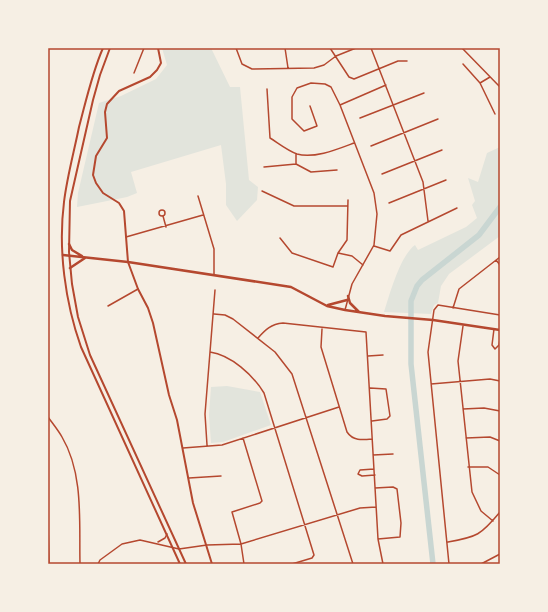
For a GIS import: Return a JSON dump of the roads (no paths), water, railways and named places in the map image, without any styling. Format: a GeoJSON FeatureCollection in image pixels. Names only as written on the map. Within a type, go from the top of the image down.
{"type":"FeatureCollection","features":[{"type":"Feature","properties":{"kind":"main road"},"geometry":{"type":"LineString","coordinates":[[103,48],[83,111],[66,188],[63,214],[63,256],[65,278],[71,311],[80,346],[180,564]]}},
{"type":"Feature","properties":{"kind":"main road"},"geometry":{"type":"LineString","coordinates":[[110,48],[93,100],[72,191],[69,214],[70,268],[78,317],[90,355],[186,564]]}},
{"type":"Feature","properties":{"kind":"main road"},"geometry":{"type":"LineString","coordinates":[[158,48],[161,63],[157,70],[150,77],[119,91],[107,104],[105,112],[107,138],[96,156],[92,174],[96,183],[103,192],[118,203],[124,211],[128,262],[153,323],[169,395],[183,448],[193,503],[212,564]]}},
{"type":"Feature","properties":{"kind":"main road"},"geometry":{"type":"LineString","coordinates":[[69,244],[75,253],[85,257]]}},
{"type":"Feature","properties":{"kind":"main road"},"geometry":{"type":"LineString","coordinates":[[63,256],[128,262],[291,287],[325,305],[345,310],[433,320],[500,330]]}},
{"type":"Feature","properties":{"kind":"main road"},"geometry":{"type":"LineString","coordinates":[[70,268],[85,257]]}},
{"type":"Feature","properties":{"kind":"main road"},"geometry":{"type":"LineString","coordinates":[[348,296],[353,307],[361,313]]}},
{"type":"Feature","properties":{"kind":"main road"},"geometry":{"type":"LineString","coordinates":[[325,305],[347,300]]}},
{"type":"Feature","properties":{"kind":"street"},"geometry":{"type":"LineString","coordinates":[[134,73],[144,48]]}},
{"type":"Feature","properties":{"kind":"street"},"geometry":{"type":"LineString","coordinates":[[236,48],[242,64],[247,68],[320,66],[336,56],[356,48]]}},
{"type":"Feature","properties":{"kind":"street"},"geometry":{"type":"LineString","coordinates":[[285,48],[288,68]]}},
{"type":"Feature","properties":{"kind":"street"},"geometry":{"type":"LineString","coordinates":[[330,48],[349,77],[354,79],[398,61],[407,61]]}},
{"type":"Feature","properties":{"kind":"street"},"geometry":{"type":"LineString","coordinates":[[371,48],[416,160],[425,189],[428,221]]}},
{"type":"Feature","properties":{"kind":"street"},"geometry":{"type":"LineString","coordinates":[[462,48],[471,54],[500,87]]}},
{"type":"Feature","properties":{"kind":"street"},"geometry":{"type":"LineString","coordinates":[[463,64],[480,83],[495,114]]}},
{"type":"Feature","properties":{"kind":"street"},"geometry":{"type":"LineString","coordinates":[[480,83],[490,77]]}},
{"type":"Feature","properties":{"kind":"street"},"geometry":{"type":"LineString","coordinates":[[310,106],[317,126],[304,131],[292,119],[292,97],[294,90],[305,84],[325,84],[331,87],[340,104],[374,193],[377,214],[374,245],[352,284],[345,310]]}},
{"type":"Feature","properties":{"kind":"street"},"geometry":{"type":"LineString","coordinates":[[340,104],[386,85]]}},
{"type":"Feature","properties":{"kind":"street"},"geometry":{"type":"LineString","coordinates":[[267,89],[270,138],[296,154],[330,152],[354,143]]}},
{"type":"Feature","properties":{"kind":"street"},"geometry":{"type":"LineString","coordinates":[[360,118],[424,93]]}},
{"type":"Feature","properties":{"kind":"street"},"geometry":{"type":"LineString","coordinates":[[371,146],[438,119]]}},
{"type":"Feature","properties":{"kind":"street"},"geometry":{"type":"LineString","coordinates":[[382,174],[442,150]]}},
{"type":"Feature","properties":{"kind":"street"},"geometry":{"type":"LineString","coordinates":[[296,154],[296,164]]}},
{"type":"Feature","properties":{"kind":"street"},"geometry":{"type":"LineString","coordinates":[[264,167],[296,164],[311,172],[337,170]]}},
{"type":"Feature","properties":{"kind":"street"},"geometry":{"type":"LineString","coordinates":[[389,203],[446,180]]}},
{"type":"Feature","properties":{"kind":"street"},"geometry":{"type":"LineString","coordinates":[[262,191],[294,206],[348,206]]}},
{"type":"Feature","properties":{"kind":"street"},"geometry":{"type":"LineString","coordinates":[[198,196],[214,249],[214,274]]}},
{"type":"Feature","properties":{"kind":"street"},"geometry":{"type":"LineString","coordinates":[[280,238],[292,253],[333,267],[338,253],[347,240],[348,200]]}},
{"type":"Feature","properties":{"kind":"street"},"geometry":{"type":"LineString","coordinates":[[374,245],[390,251],[401,235],[457,208]]}},
{"type":"Feature","properties":{"kind":"street"},"geometry":{"type":"LineString","coordinates":[[126,237],[166,227],[203,215]]}},
{"type":"Feature","properties":{"kind":"street"},"geometry":{"type":"LineString","coordinates":[[163,216],[166,227]]}},
{"type":"Feature","properties":{"kind":"street"},"geometry":{"type":"LineString","coordinates":[[338,253],[352,256],[363,265]]}},
{"type":"Feature","properties":{"kind":"street"},"geometry":{"type":"LineString","coordinates":[[453,308],[459,289],[500,257]]}},
{"type":"Feature","properties":{"kind":"street"},"geometry":{"type":"LineString","coordinates":[[496,260],[500,265]]}},
{"type":"Feature","properties":{"kind":"street"},"geometry":{"type":"LineString","coordinates":[[108,306],[138,289]]}},
{"type":"Feature","properties":{"kind":"street"},"geometry":{"type":"LineString","coordinates":[[207,446],[205,414],[215,290]]}},
{"type":"Feature","properties":{"kind":"street"},"geometry":{"type":"LineString","coordinates":[[449,564],[428,352],[434,314],[438,305],[500,315]]}},
{"type":"Feature","properties":{"kind":"street"},"geometry":{"type":"LineString","coordinates":[[214,314],[226,315],[234,319],[275,352],[292,374],[353,564]]}},
{"type":"Feature","properties":{"kind":"street"},"geometry":{"type":"LineString","coordinates":[[258,338],[265,330],[275,324],[366,332],[378,539],[383,564]]}},
{"type":"Feature","properties":{"kind":"street"},"geometry":{"type":"LineString","coordinates":[[464,324],[458,361],[468,467],[474,500],[481,511],[493,521]]}},
{"type":"Feature","properties":{"kind":"street"},"geometry":{"type":"LineString","coordinates":[[322,328],[321,348],[339,407],[350,436],[357,440],[372,439]]}},
{"type":"Feature","properties":{"kind":"street"},"geometry":{"type":"LineString","coordinates":[[494,329],[492,345],[495,349],[499,345],[500,339]]}},
{"type":"Feature","properties":{"kind":"street"},"geometry":{"type":"LineString","coordinates":[[210,352],[219,353],[229,358],[257,383],[264,393],[314,555],[312,558],[292,564]]}},
{"type":"Feature","properties":{"kind":"street"},"geometry":{"type":"LineString","coordinates":[[368,356],[383,356]]}},
{"type":"Feature","properties":{"kind":"street"},"geometry":{"type":"LineString","coordinates":[[432,384],[490,379],[500,381]]}},
{"type":"Feature","properties":{"kind":"street"},"geometry":{"type":"LineString","coordinates":[[370,388],[386,389],[390,416],[387,419],[372,420]]}},
{"type":"Feature","properties":{"kind":"street"},"geometry":{"type":"LineString","coordinates":[[183,448],[222,444],[339,407]]}},
{"type":"Feature","properties":{"kind":"street"},"geometry":{"type":"LineString","coordinates":[[463,409],[484,408],[500,411]]}},
{"type":"Feature","properties":{"kind":"street"},"geometry":{"type":"LineString","coordinates":[[48,417],[63,438],[72,459],[78,492],[80,564]]}},
{"type":"Feature","properties":{"kind":"street"},"geometry":{"type":"LineString","coordinates":[[466,438],[490,437],[500,441]]}},
{"type":"Feature","properties":{"kind":"street"},"geometry":{"type":"LineString","coordinates":[[243,438],[262,501],[232,512],[241,544],[244,564]]}},
{"type":"Feature","properties":{"kind":"street"},"geometry":{"type":"LineString","coordinates":[[373,455],[393,454]]}},
{"type":"Feature","properties":{"kind":"street"},"geometry":{"type":"LineString","coordinates":[[468,467],[488,467],[500,475]]}},
{"type":"Feature","properties":{"kind":"street"},"geometry":{"type":"LineString","coordinates":[[374,469],[360,470],[358,474],[362,476],[375,475]]}},
{"type":"Feature","properties":{"kind":"street"},"geometry":{"type":"LineString","coordinates":[[189,478],[221,476]]}},
{"type":"Feature","properties":{"kind":"street"},"geometry":{"type":"LineString","coordinates":[[376,488],[393,487],[397,489],[401,523],[400,537],[378,539]]}},
{"type":"Feature","properties":{"kind":"street"},"geometry":{"type":"LineString","coordinates":[[98,564],[100,560],[122,544],[140,540],[157,542],[179,549],[207,545],[241,544],[337,514],[360,508],[376,507]]}},
{"type":"Feature","properties":{"kind":"street"},"geometry":{"type":"LineString","coordinates":[[448,542],[473,538],[482,532],[500,512]]}},
{"type":"Feature","properties":{"kind":"street"},"geometry":{"type":"LineString","coordinates":[[48,523],[49,564]]}},
{"type":"Feature","properties":{"kind":"street"},"geometry":{"type":"LineString","coordinates":[[157,542],[165,538],[167,534]]}},
{"type":"Feature","properties":{"kind":"street"},"geometry":{"type":"LineString","coordinates":[[481,564],[500,554]]}},
{"type":"Feature","properties":{"kind":"waterway"},"geometry":{"type":"LineString","coordinates":[[433,564],[411,364],[411,301],[417,286],[422,280],[479,235],[500,207]]}}]}
